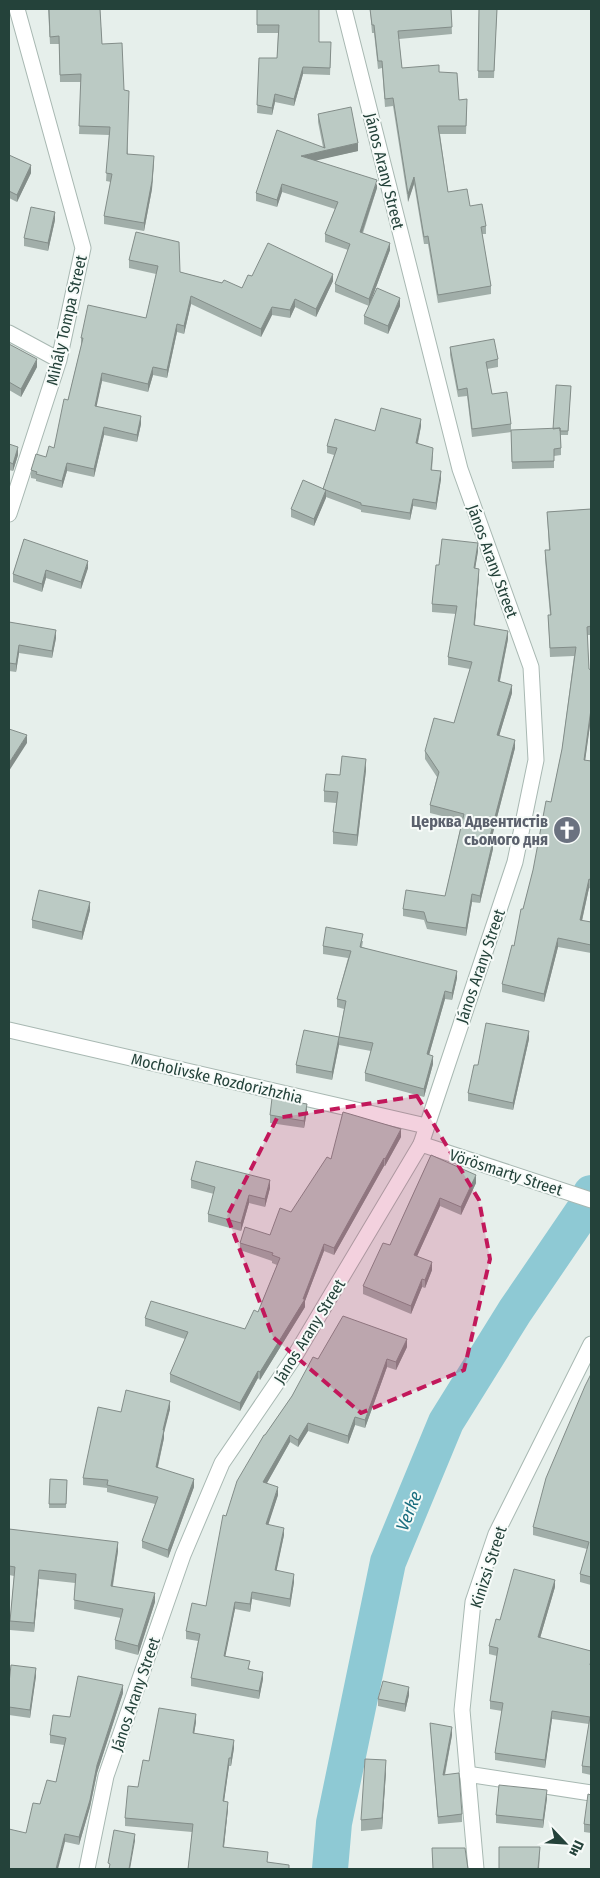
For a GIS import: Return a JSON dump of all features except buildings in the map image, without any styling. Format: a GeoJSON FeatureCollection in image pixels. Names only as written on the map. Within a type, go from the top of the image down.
{"type":"FeatureCollection","features":[{"type":"Feature","properties":{"kind":"street","name":"Mihály Tompa Street"},"geometry":{"type":"LineString","coordinates":[[9,514],[59,360],[83,248],[17,9]]}},
{"type":"Feature","properties":{"kind":"street","name":"János Arany Street"},"geometry":{"type":"LineString","coordinates":[[87,1869],[106,1776],[183,1555],[222,1463],[293,1359],[421,1144],[515,862],[536,760],[531,667],[460,468],[344,9]]}},
{"type":"Feature","properties":{"kind":"street"},"geometry":{"type":"LineString","coordinates":[[9,333],[59,360]]}},
{"type":"Feature","properties":{"kind":"street","name":"Mocholivske Rozdorizhzhia"},"geometry":{"type":"LineString","coordinates":[[9,1030],[426,1126]]}},
{"type":"Feature","properties":{"kind":"street","name":"Vörösmarty Street"},"geometry":{"type":"LineString","coordinates":[[421,1144],[591,1200]]}},
{"type":"Feature","properties":{"kind":"street","name":"Kinizsi Street"},"geometry":{"type":"LineString","coordinates":[[476,1869],[462,1710],[474,1602],[496,1534],[591,1344]]}},
{"type":"Feature","properties":{"kind":"street"},"geometry":{"type":"LineString","coordinates":[[467,1774],[591,1793]]}},
{"type":"Feature","properties":{"kind":"highlighted area"},"geometry":{"type":"Polygon","coordinates":[[[417,1096],[479,1200],[490,1259],[464,1370],[361,1413],[273,1337],[227,1216],[277,1118],[417,1096]]]}},
{"type":"Feature","properties":{"kind":"waterway","name":"Verke"},"geometry":{"type":"LineString","coordinates":[[330,1869],[334,1823],[388,1562],[446,1422],[515,1311],[588,1204],[591,1193]]}},
{"type":"Feature","properties":{"kind":"place","name":"Церква Адвентистів сьомого дня"},"geometry":{"type":"Point","coordinates":[567,830]}}]}
